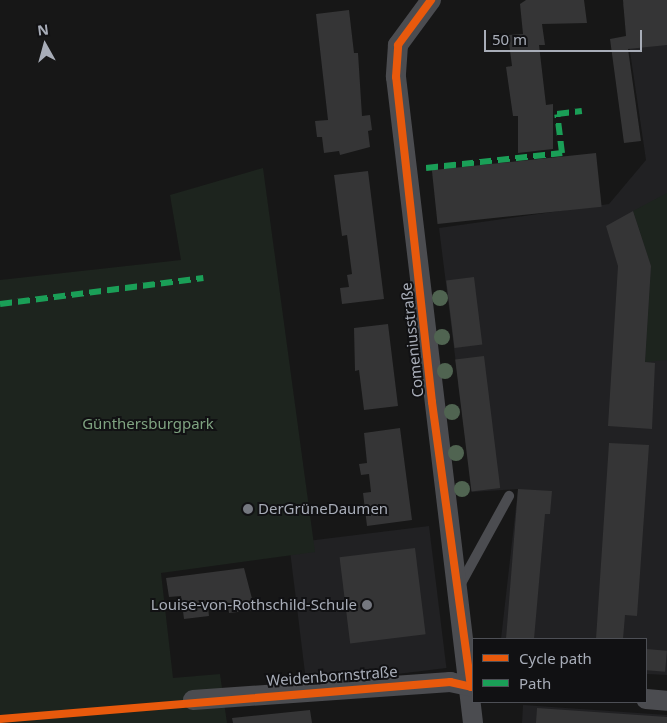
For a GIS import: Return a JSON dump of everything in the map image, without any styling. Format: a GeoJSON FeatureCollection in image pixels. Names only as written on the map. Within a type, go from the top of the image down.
{"type":"FeatureCollection","features":[{"type":"Feature","properties":{"kind":"street","name":"Comeniusstraße"},"geometry":{"type":"LineString","coordinates":[[431,0],[398,45],[396,77],[432,402],[472,687]]}},
{"type":"Feature","properties":{"kind":"street","name":"Weidenbornstraße"},"geometry":{"type":"LineString","coordinates":[[193,700],[450,682],[472,687]]}},
{"type":"Feature","properties":{"kind":"street"},"geometry":{"type":"LineString","coordinates":[[647,699],[667,701]]}},
{"type":"Feature","properties":{"kind":"street","name":"Comeniusstraße"},"geometry":{"type":"LineString","coordinates":[[472,703],[473,723]]}},
{"type":"Feature","properties":{"kind":"lane"},"geometry":{"type":"LineString","coordinates":[[459,588],[509,496]]}},
{"type":"Feature","properties":{"kind":"shaded area"},"geometry":{"type":"Polygon","coordinates":[[[667,0],[667,675],[647,674],[647,638],[501,638],[518,489],[472,492],[439,228],[609,204],[646,160],[623,4],[667,0]]]}},
{"type":"Feature","properties":{"kind":"shaded area","name":"Louise-von-Rothschild-Schule"},"geometry":{"type":"Polygon","coordinates":[[[429,526],[446,668],[306,685],[289,543],[429,526]]]}},
{"type":"Feature","properties":{"kind":"shaded area"},"geometry":{"type":"Polygon","coordinates":[[[523,705],[667,715],[667,723],[522,723],[523,705]]]}},
{"type":"Feature","properties":{"kind":"green space","name":"Günthersburgpark"},"geometry":{"type":"Polygon","coordinates":[[[263,168],[315,552],[161,573],[173,678],[220,674],[227,723],[0,723],[0,280],[181,260],[170,195],[263,168]]]}},
{"type":"Feature","properties":{"kind":"green space"},"geometry":{"type":"Polygon","coordinates":[[[667,193],[667,360],[645,362],[651,266],[633,211],[667,193]]]}},
{"type":"Feature","properties":{"kind":"building"},"geometry":{"type":"Polygon","coordinates":[[[526,0],[584,0],[587,23],[542,24],[545,45],[539,45],[546,105],[553,104],[553,149],[518,153],[518,116],[513,116],[506,67],[512,66],[508,35],[523,34],[520,4],[526,0]]]}},
{"type":"Feature","properties":{"kind":"building"},"geometry":{"type":"Polygon","coordinates":[[[623,0],[667,0],[667,45],[628,49],[641,141],[624,143],[610,39],[626,36],[623,0]]]}},
{"type":"Feature","properties":{"kind":"building"},"geometry":{"type":"Polygon","coordinates":[[[349,10],[354,53],[358,53],[362,116],[370,115],[372,130],[368,131],[370,147],[340,155],[339,151],[324,153],[322,137],[317,137],[315,121],[328,120],[316,14],[349,10]]]}},
{"type":"Feature","properties":{"kind":"building"},"geometry":{"type":"Polygon","coordinates":[[[596,153],[602,207],[438,224],[432,170],[596,153]]]}},
{"type":"Feature","properties":{"kind":"building"},"geometry":{"type":"Polygon","coordinates":[[[368,171],[384,299],[342,304],[340,288],[349,287],[347,275],[352,274],[347,235],[342,236],[334,175],[368,171]]]}},
{"type":"Feature","properties":{"kind":"building"},"geometry":{"type":"Polygon","coordinates":[[[633,211],[651,266],[645,362],[655,363],[652,429],[608,426],[618,266],[606,226],[633,211]]]}},
{"type":"Feature","properties":{"kind":"building"},"geometry":{"type":"Polygon","coordinates":[[[474,277],[482,344],[454,348],[446,280],[474,277]]]}},
{"type":"Feature","properties":{"kind":"building"},"geometry":{"type":"Polygon","coordinates":[[[388,324],[398,406],[364,410],[359,370],[355,371],[354,328],[388,324]]]}},
{"type":"Feature","properties":{"kind":"building"},"geometry":{"type":"Polygon","coordinates":[[[484,356],[500,488],[471,492],[455,360],[484,356]]]}},
{"type":"Feature","properties":{"kind":"building"},"geometry":{"type":"Polygon","coordinates":[[[400,428],[412,520],[367,526],[363,493],[371,492],[369,474],[361,475],[359,464],[367,463],[364,433],[400,428]]]}},
{"type":"Feature","properties":{"kind":"building"},"geometry":{"type":"Polygon","coordinates":[[[609,443],[649,445],[637,616],[625,615],[623,638],[596,638],[609,443]]]}},
{"type":"Feature","properties":{"kind":"building"},"geometry":{"type":"Polygon","coordinates":[[[518,489],[552,491],[550,514],[545,514],[534,638],[506,638],[518,489]]]}},
{"type":"Feature","properties":{"kind":"building"},"geometry":{"type":"Polygon","coordinates":[[[415,548],[426,634],[350,644],[340,557],[415,548]]]}},
{"type":"Feature","properties":{"kind":"building"},"geometry":{"type":"Polygon","coordinates":[[[244,568],[255,610],[229,613],[228,605],[208,607],[209,616],[184,619],[181,596],[169,597],[166,578],[244,568]]]}},
{"type":"Feature","properties":{"kind":"building"},"geometry":{"type":"Polygon","coordinates":[[[647,649],[667,651],[665,672],[647,670],[647,649]]]}},
{"type":"Feature","properties":{"kind":"building"},"geometry":{"type":"Polygon","coordinates":[[[537,708],[667,717],[667,723],[536,723],[537,708]]]}},
{"type":"Feature","properties":{"kind":"building"},"geometry":{"type":"Polygon","coordinates":[[[310,710],[312,723],[233,723],[232,718],[310,710]]]}},
{"type":"Feature","properties":{"kind":"marked path"},"geometry":{"type":"LineString","coordinates":[[426,168],[562,153],[557,114],[582,111]]}},
{"type":"Feature","properties":{"kind":"marked path"},"geometry":{"type":"LineString","coordinates":[[0,304],[203,278]]}},
{"type":"Feature","properties":{"kind":"cycle path"},"geometry":{"type":"LineString","coordinates":[[0,719],[450,682],[471,687],[432,402],[396,77],[398,45],[431,0]]}},
{"type":"Feature","properties":{"kind":"place","name":"DerGrüneDaumen"},"geometry":{"type":"Point","coordinates":[248,509]}},
{"type":"Feature","properties":{"kind":"place","name":"Louise-von-Rothschild-Schule"},"geometry":{"type":"Point","coordinates":[367,605]}}]}
